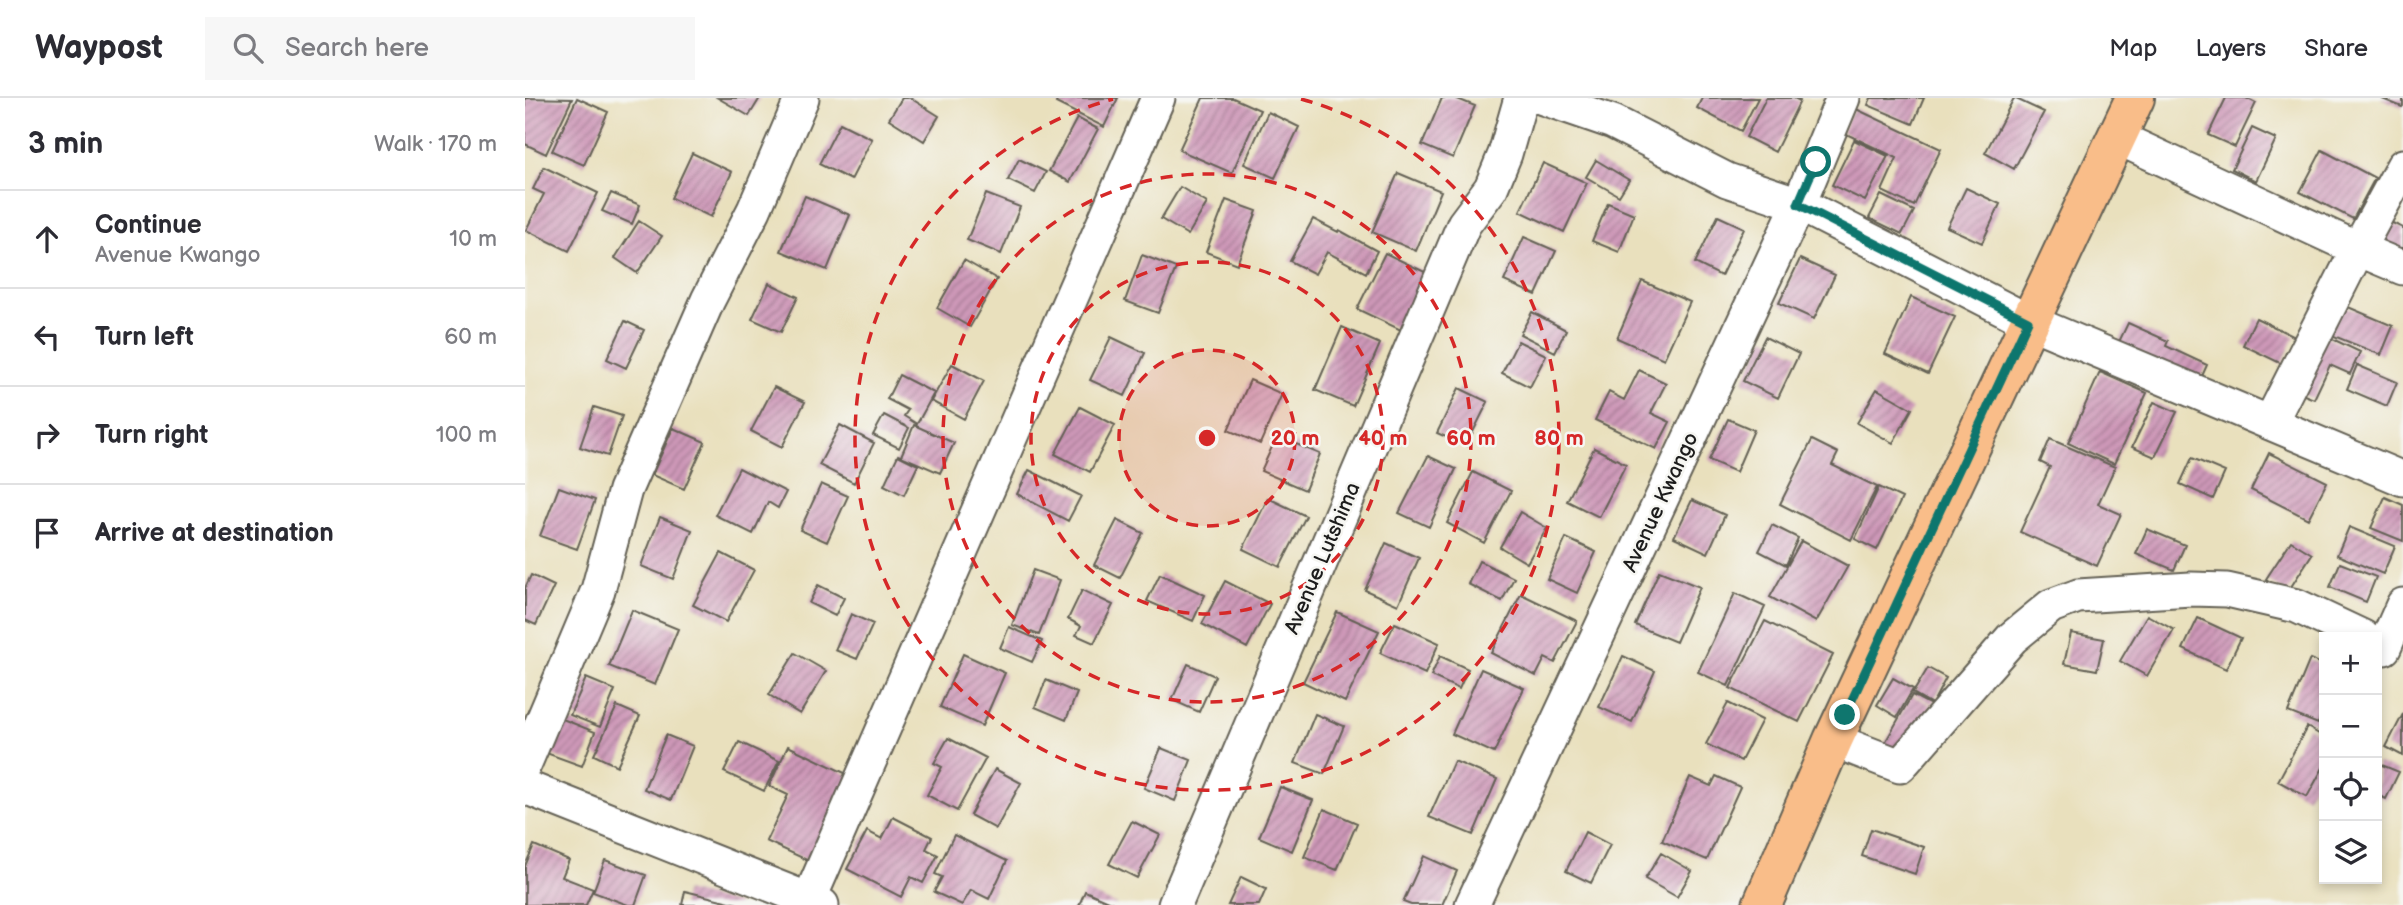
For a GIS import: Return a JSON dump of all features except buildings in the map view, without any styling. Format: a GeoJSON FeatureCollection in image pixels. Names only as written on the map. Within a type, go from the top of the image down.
{"type":"FeatureCollection","features":[{"type":"Feature","properties":{"kind":"main road"},"geometry":{"type":"LineString","coordinates":[[1762,905],[1833,740],[2134,98]]}},
{"type":"Feature","properties":{"kind":"street"},"geometry":{"type":"LineString","coordinates":[[525,763],[598,590],[625,490],[708,300],[754,210],[802,98]]}},
{"type":"Feature","properties":{"kind":"street"},"geometry":{"type":"LineString","coordinates":[[525,787],[815,902],[1158,98]]}},
{"type":"Feature","properties":{"kind":"street","name":"Avenue Lutshima"},"geometry":{"type":"LineString","coordinates":[[1175,905],[1464,224],[1491,188],[1505,154],[1521,98]]}},
{"type":"Feature","properties":{"kind":"street"},"geometry":{"type":"LineString","coordinates":[[1543,98],[1613,122],[1727,180],[1798,204],[2028,321],[2403,479]]}},
{"type":"Feature","properties":{"kind":"street","name":"Avenue Kwango"},"geometry":{"type":"LineString","coordinates":[[1472,905],[1798,204],[1843,98]]}},
{"type":"Feature","properties":{"kind":"street"},"geometry":{"type":"LineString","coordinates":[[2116,136],[2403,268]]}},
{"type":"Feature","properties":{"kind":"street"},"geometry":{"type":"LineString","coordinates":[[2270,423],[2403,166]]}},
{"type":"Feature","properties":{"kind":"street"},"geometry":{"type":"LineString","coordinates":[[1833,740],[1900,766],[1924,735],[2012,638],[2051,606],[2078,596],[2191,589],[2227,590],[2297,606],[2351,632]]}},
{"type":"Feature","properties":{"kind":"street"},"geometry":{"type":"LineString","coordinates":[[2382,647],[2403,605]]}},
{"type":"Feature","properties":{"kind":"route"},"geometry":{"type":"LineString","coordinates":[[1816,162],[1798,204],[2028,321],[1845,715]]}}]}
